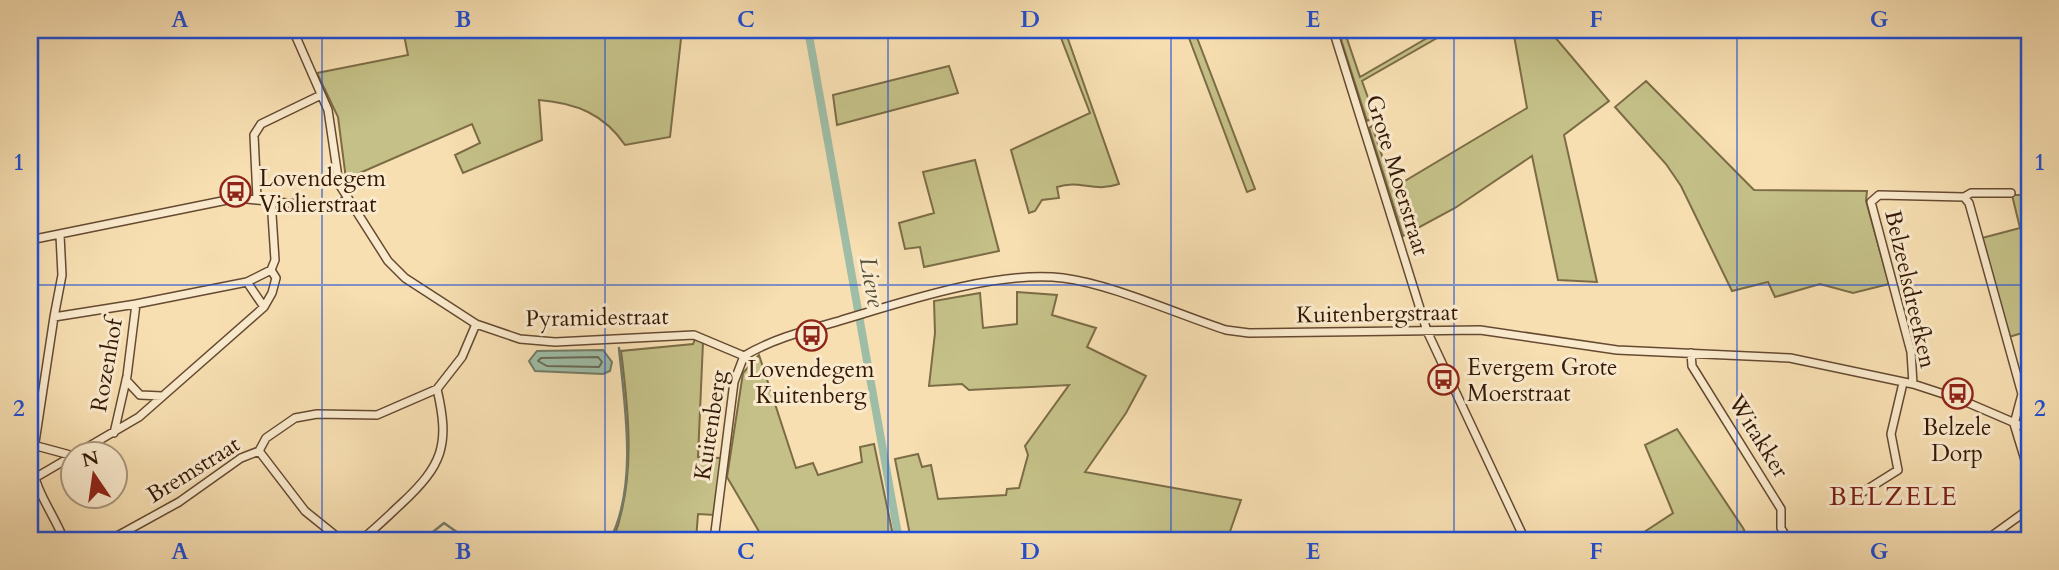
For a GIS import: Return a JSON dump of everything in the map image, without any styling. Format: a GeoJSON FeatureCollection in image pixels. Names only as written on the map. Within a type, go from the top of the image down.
{"type":"FeatureCollection","features":[{"type":"Feature","properties":{"kind":"street","name":"Pyramidestraat"},"geometry":{"type":"LineString","coordinates":[[293,30],[332,128],[339,184],[347,200],[396,270],[475,324],[520,340],[555,342],[694,335],[744,356]]}},
{"type":"Feature","properties":{"kind":"street","name":"Grote Moerstraat"},"geometry":{"type":"LineString","coordinates":[[1333,30],[1427,331],[1525,540]]}},
{"type":"Feature","properties":{"kind":"street"},"geometry":{"type":"LineString","coordinates":[[257,198],[254,135],[261,124],[321,95]]}},
{"type":"Feature","properties":{"kind":"street"},"geometry":{"type":"LineString","coordinates":[[2011,193],[1971,193],[1964,197],[1969,203],[2022,394],[2014,424],[2029,473]]}},
{"type":"Feature","properties":{"kind":"street","name":"Belzeelsdreefken"},"geometry":{"type":"LineString","coordinates":[[1913,384],[1911,352],[1871,200],[1879,195],[1964,197]]}},
{"type":"Feature","properties":{"kind":"street"},"geometry":{"type":"LineString","coordinates":[[30,240],[211,201],[257,198],[328,207],[347,200]]}},
{"type":"Feature","properties":{"kind":"street"},"geometry":{"type":"LineString","coordinates":[[100,440],[114,433],[163,396],[264,307],[276,278],[271,270],[275,253],[271,199]]}},
{"type":"Feature","properties":{"kind":"street"},"geometry":{"type":"LineString","coordinates":[[60,235],[62,275],[33,445],[33,479],[56,518],[62,540]]}},
{"type":"Feature","properties":{"kind":"street","name":"Rozenhof"},"geometry":{"type":"LineString","coordinates":[[54,317],[247,282],[271,270]]}},
{"type":"Feature","properties":{"kind":"street","name":"Kuitenbergstraat"},"geometry":{"type":"LineString","coordinates":[[858,315],[951,291],[1049,277],[1076,280],[1226,330],[1249,333],[1480,330],[1594,347],[1790,358],[1913,384],[1959,399],[2014,424]]}},
{"type":"Feature","properties":{"kind":"street"},"geometry":{"type":"LineString","coordinates":[[247,282],[264,307]]}},
{"type":"Feature","properties":{"kind":"street","name":"Rozenhof"},"geometry":{"type":"LineString","coordinates":[[114,433],[126,380],[136,303]]}},
{"type":"Feature","properties":{"kind":"street","name":"Kuitenberg"},"geometry":{"type":"LineString","coordinates":[[714,540],[734,382],[744,356],[765,345],[858,315]]}},
{"type":"Feature","properties":{"kind":"street","name":"Bremstraat"},"geometry":{"type":"LineString","coordinates":[[110,540],[179,502],[241,458],[259,451],[266,438],[295,418],[317,414],[377,415],[437,388],[463,357],[475,324]]}},
{"type":"Feature","properties":{"kind":"street","name":"Witakker"},"geometry":{"type":"LineString","coordinates":[[1692,353],[1692,366],[1781,509],[1781,528],[1788,540]]}},
{"type":"Feature","properties":{"kind":"street"},"geometry":{"type":"LineString","coordinates":[[126,380],[141,395],[163,396]]}},
{"type":"Feature","properties":{"kind":"street"},"geometry":{"type":"LineString","coordinates":[[1863,492],[1898,470],[1891,434],[1903,383]]}},
{"type":"Feature","properties":{"kind":"street"},"geometry":{"type":"LineString","coordinates":[[361,540],[435,469],[441,451],[443,429],[437,388]]}},
{"type":"Feature","properties":{"kind":"street"},"geometry":{"type":"LineString","coordinates":[[2014,424],[2029,429]]}},
{"type":"Feature","properties":{"kind":"street"},"geometry":{"type":"LineString","coordinates":[[33,445],[60,452]]}},
{"type":"Feature","properties":{"kind":"street","name":"Bremstraat"},"geometry":{"type":"LineString","coordinates":[[259,451],[305,511],[341,540]]}},
{"type":"Feature","properties":{"kind":"street"},"geometry":{"type":"LineString","coordinates":[[33,479],[60,461]]}},
{"type":"Feature","properties":{"kind":"street"},"geometry":{"type":"LineString","coordinates":[[1986,540],[2029,509]]}},
{"type":"Feature","properties":{"kind":"shaded area"},"geometry":{"type":"Polygon","coordinates":[[[403,30],[682,30],[670,137],[625,145],[608,125],[588,112],[565,104],[539,100],[542,140],[463,173],[455,155],[480,143],[472,124],[346,179],[338,117],[317,73],[408,55],[403,30]]]}},
{"type":"Feature","properties":{"kind":"shaded area"},"geometry":{"type":"Polygon","coordinates":[[[1058,30],[1065,33],[1081,30],[1068,39],[1119,184],[1102,187],[1073,184],[1057,187],[1059,198],[1042,200],[1035,211],[1029,213],[1011,150],[1090,113],[1058,30]]]}},
{"type":"Feature","properties":{"kind":"shaded area"},"geometry":{"type":"Polygon","coordinates":[[[1186,30],[1194,30],[1255,189],[1247,192],[1186,30]]]}},
{"type":"Feature","properties":{"kind":"shaded area"},"geometry":{"type":"Polygon","coordinates":[[[1338,30],[1344,30],[1360,77],[1441,30],[1451,30],[1362,81],[1375,117],[1367,121],[1338,30]]]}},
{"type":"Feature","properties":{"kind":"shaded area"},"geometry":{"type":"Polygon","coordinates":[[[1513,30],[1549,30],[1609,101],[1564,135],[1597,282],[1558,280],[1532,156],[1455,208],[1403,236],[1369,128],[1372,126],[1393,188],[1527,108],[1513,30]]]}},
{"type":"Feature","properties":{"kind":"shaded area"},"geometry":{"type":"Polygon","coordinates":[[[949,66],[958,93],[837,125],[833,95],[949,66]]]}},
{"type":"Feature","properties":{"kind":"shaded area"},"geometry":{"type":"Polygon","coordinates":[[[1646,81],[1754,190],[1867,191],[1866,201],[1889,284],[1853,293],[1820,284],[1775,297],[1768,282],[1732,291],[1681,186],[1666,164],[1615,107],[1646,81]]]}},
{"type":"Feature","properties":{"kind":"shaded area"},"geometry":{"type":"Polygon","coordinates":[[[975,160],[999,251],[924,267],[920,247],[905,249],[899,223],[934,213],[923,172],[975,160]]]}},
{"type":"Feature","properties":{"kind":"shaded area"},"geometry":{"type":"Polygon","coordinates":[[[2012,195],[2029,195],[2029,331],[2009,337],[1982,238],[2020,228],[2012,195]]]}},
{"type":"Feature","properties":{"kind":"shaded area"},"geometry":{"type":"Polygon","coordinates":[[[1017,292],[1057,295],[1052,315],[1096,328],[1087,347],[1146,376],[1126,413],[1085,472],[1241,500],[1227,540],[911,540],[895,459],[918,454],[922,467],[931,465],[938,499],[1006,495],[1007,489],[1019,488],[1028,455],[1025,446],[1069,385],[969,390],[962,384],[929,386],[935,333],[934,301],[980,293],[983,328],[1017,324],[1017,292]]]}},
{"type":"Feature","properties":{"kind":"shaded area"},"geometry":{"type":"Polygon","coordinates":[[[695,339],[703,342],[698,457],[721,458],[715,515],[698,514],[696,540],[613,540],[625,494],[629,447],[621,351],[693,344],[695,339]]]}},
{"type":"Feature","properties":{"kind":"shaded area"},"geometry":{"type":"Polygon","coordinates":[[[759,355],[796,468],[813,463],[818,475],[862,462],[860,447],[874,444],[894,540],[764,540],[727,477],[743,373],[759,355]]]}},
{"type":"Feature","properties":{"kind":"shaded area"},"geometry":{"type":"Polygon","coordinates":[[[1677,429],[1749,540],[1640,540],[1638,536],[1673,513],[1645,445],[1677,429]]]}},
{"type":"Feature","properties":{"kind":"water"},"geometry":{"type":"Polygon","coordinates":[[[603,350],[612,362],[610,371],[603,374],[535,371],[529,361],[537,351],[603,350]]]}},
{"type":"Feature","properties":{"kind":"waterway","name":"Lieve"},"geometry":{"type":"LineString","coordinates":[[808,30],[899,540]]}},
{"type":"Feature","properties":{"kind":"waterway"},"geometry":{"type":"LineString","coordinates":[[610,540],[619,519],[627,471],[626,420],[619,348]]}},
{"type":"Feature","properties":{"kind":"waterway"},"geometry":{"type":"LineString","coordinates":[[423,540],[444,523],[468,540]]}},
{"type":"Feature","properties":{"kind":"place","name":"Lovendegem Violierstraat"},"geometry":{"type":"Point","coordinates":[236,191]}},
{"type":"Feature","properties":{"kind":"place","name":"Lovendegem Kuitenberg"},"geometry":{"type":"Point","coordinates":[811,335]}},
{"type":"Feature","properties":{"kind":"place","name":"Evergem Grote Moerstraat"},"geometry":{"type":"Point","coordinates":[1444,380]}},
{"type":"Feature","properties":{"kind":"place","name":"Belzele Dorp"},"geometry":{"type":"Point","coordinates":[1957,393]}},
{"type":"Feature","properties":{"kind":"district","name":"BELZELE"},"geometry":{"type":"Point","coordinates":[1894,496]}}]}
